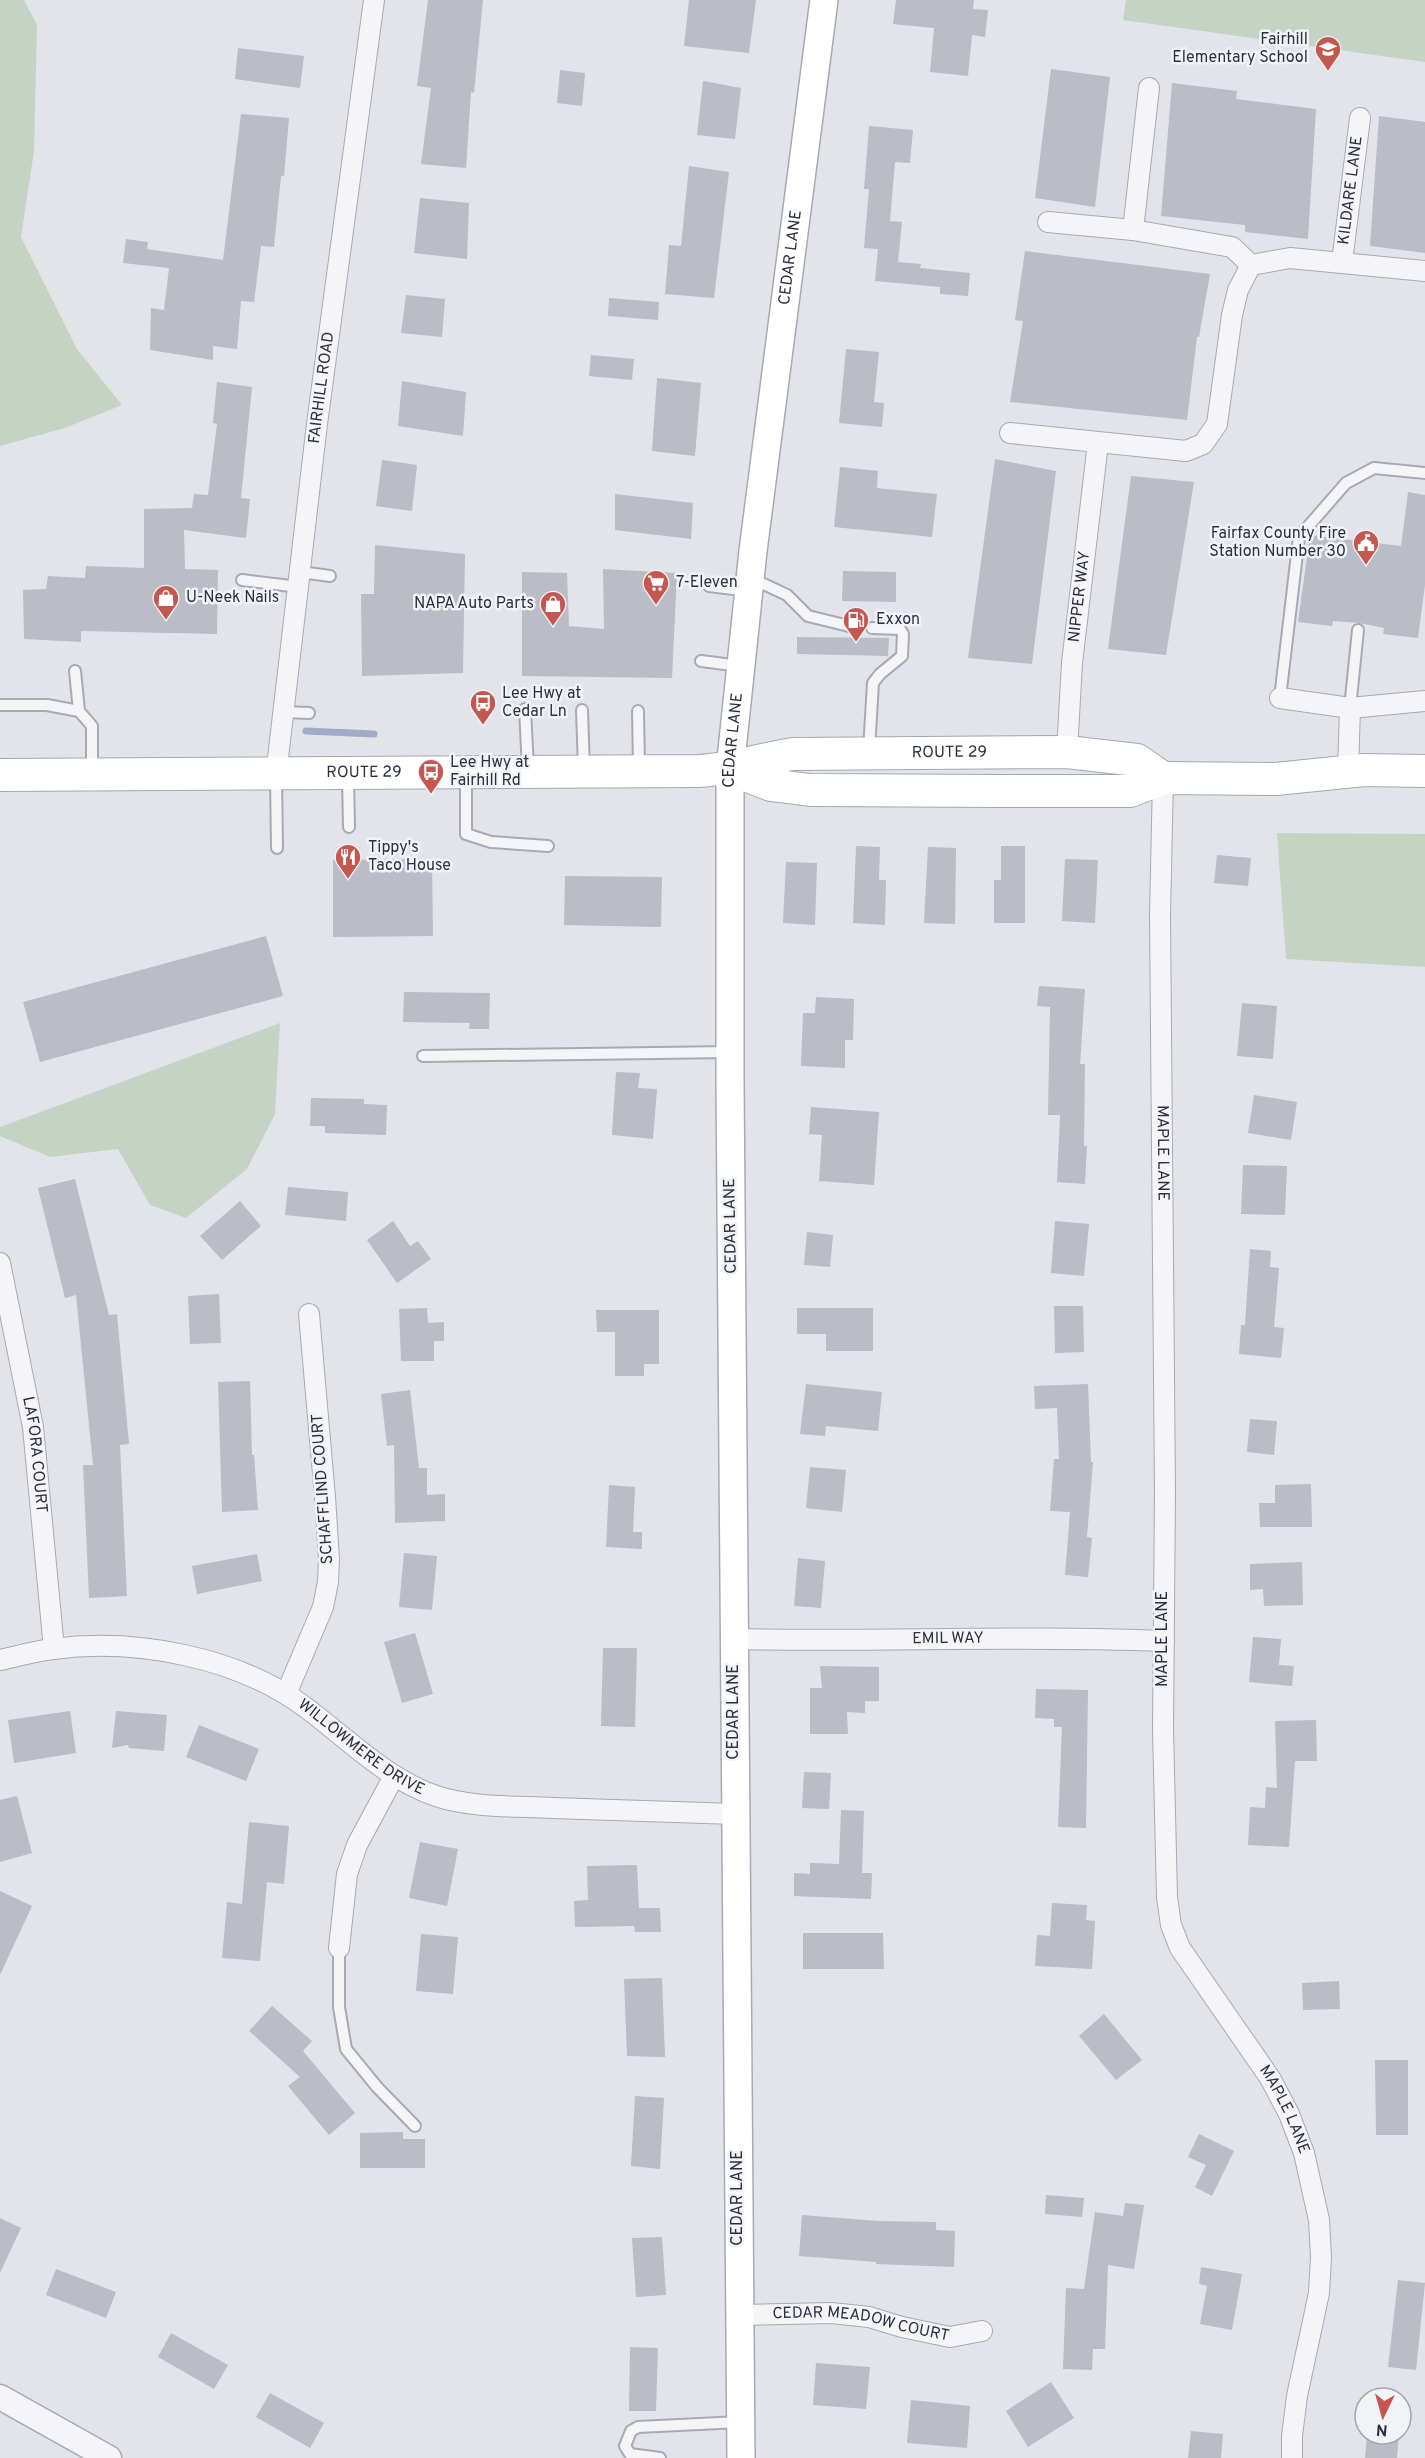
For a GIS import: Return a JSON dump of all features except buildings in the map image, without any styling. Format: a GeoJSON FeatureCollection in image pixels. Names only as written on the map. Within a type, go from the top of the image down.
{"type":"FeatureCollection","features":[{"type":"Feature","properties":{"kind":"main road","name":"CEDAR LANE"},"geometry":{"type":"LineString","coordinates":[[741,2458],[730,1052],[730,769],[750,585],[824,0]]}},
{"type":"Feature","properties":{"kind":"main road","name":"ROUTE 29"},"geometry":{"type":"LineString","coordinates":[[0,775],[639,771],[730,769],[759,759],[793,754],[1067,752],[1137,760],[1163,778]]}},
{"type":"Feature","properties":{"kind":"main road","name":"ROUTE 29"},"geometry":{"type":"LineString","coordinates":[[730,769],[771,785],[810,790],[1130,791],[1163,778],[1276,779],[1348,772],[1425,771]]}},
{"type":"Feature","properties":{"kind":"street","name":"FAIRHILL ROAD"},"geometry":{"type":"LineString","coordinates":[[276,775],[317,424],[374,0]]}},
{"type":"Feature","properties":{"kind":"street"},"geometry":{"type":"LineString","coordinates":[[1133,230],[1149,88]]}},
{"type":"Feature","properties":{"kind":"street","name":"KILDARE LANE"},"geometry":{"type":"LineString","coordinates":[[1342,262],[1360,118]]}},
{"type":"Feature","properties":{"kind":"street"},"geometry":{"type":"LineString","coordinates":[[1048,222],[1133,230],[1232,247],[1251,265]]}},
{"type":"Feature","properties":{"kind":"street"},"geometry":{"type":"LineString","coordinates":[[1251,265],[1290,258],[1425,271]]}},
{"type":"Feature","properties":{"kind":"street"},"geometry":{"type":"LineString","coordinates":[[1010,433],[1186,451],[1203,444],[1217,424],[1232,315],[1238,290],[1251,265]]}},
{"type":"Feature","properties":{"kind":"street","name":"NIPPER WAY"},"geometry":{"type":"LineString","coordinates":[[1067,752],[1072,663],[1098,443]]}},
{"type":"Feature","properties":{"kind":"street"},"geometry":{"type":"LineString","coordinates":[[1280,698],[1350,708],[1425,701]]}},
{"type":"Feature","properties":{"kind":"street"},"geometry":{"type":"LineString","coordinates":[[1348,772],[1350,708]]}},
{"type":"Feature","properties":{"kind":"street","name":"MAPLE LANE"},"geometry":{"type":"LineString","coordinates":[[1163,778],[1160,915],[1165,1847],[1171,1925],[1180,1948],[1270,2078],[1289,2114],[1304,2153],[1319,2220],[1321,2256],[1319,2293],[1297,2396],[1292,2458]]}},
{"type":"Feature","properties":{"kind":"street","name":"LAFORA COURT"},"geometry":{"type":"LineString","coordinates":[[0,1263],[33,1427],[54,1649]]}},
{"type":"Feature","properties":{"kind":"street","name":"SCHAFFLIND COURT"},"geometry":{"type":"LineString","coordinates":[[286,1694],[323,1607],[328,1582],[329,1559],[325,1497],[309,1314]]}},
{"type":"Feature","properties":{"kind":"street","name":"EMIL WAY"},"geometry":{"type":"LineString","coordinates":[[734,1639],[805,1641],[1029,1638],[1164,1641]]}},
{"type":"Feature","properties":{"kind":"street","name":"WILLOWMERE DRIVE"},"geometry":{"type":"LineString","coordinates":[[0,1660],[54,1649],[97,1647],[149,1649],[187,1655],[228,1666],[286,1694],[394,1776],[420,1790],[462,1802],[735,1814]]}},
{"type":"Feature","properties":{"kind":"street"},"geometry":{"type":"LineString","coordinates":[[339,1948],[347,1874],[357,1845],[394,1776]]}},
{"type":"Feature","properties":{"kind":"street","name":"CEDAR MEADOW COURT"},"geometry":{"type":"LineString","coordinates":[[739,2315],[841,2314],[869,2317],[950,2337],[982,2331]]}},
{"type":"Feature","properties":{"kind":"street"},"geometry":{"type":"LineString","coordinates":[[0,2397],[102,2456]]}},
{"type":"Feature","properties":{"kind":"lane"},"geometry":{"type":"LineString","coordinates":[[1280,698],[1299,537],[1346,483],[1374,468],[1425,473]]}},
{"type":"Feature","properties":{"kind":"lane"},"geometry":{"type":"LineString","coordinates":[[242,580],[330,576]]}},
{"type":"Feature","properties":{"kind":"lane"},"geometry":{"type":"LineString","coordinates":[[709,586],[750,585],[787,594],[808,616],[857,628]]}},
{"type":"Feature","properties":{"kind":"lane"},"geometry":{"type":"LineString","coordinates":[[868,753],[873,683],[880,674],[902,656],[903,634],[900,630],[872,628]]}},
{"type":"Feature","properties":{"kind":"lane"},"geometry":{"type":"LineString","coordinates":[[1350,708],[1358,630]]}},
{"type":"Feature","properties":{"kind":"lane"},"geometry":{"type":"LineString","coordinates":[[701,661],[741,666]]}},
{"type":"Feature","properties":{"kind":"lane"},"geometry":{"type":"LineString","coordinates":[[75,671],[79,711],[92,726],[92,775]]}},
{"type":"Feature","properties":{"kind":"lane"},"geometry":{"type":"LineString","coordinates":[[0,705],[47,705],[79,711]]}},
{"type":"Feature","properties":{"kind":"lane"},"geometry":{"type":"LineString","coordinates":[[525,709],[528,771]]}},
{"type":"Feature","properties":{"kind":"lane"},"geometry":{"type":"LineString","coordinates":[[582,710],[584,771]]}},
{"type":"Feature","properties":{"kind":"lane"},"geometry":{"type":"LineString","coordinates":[[638,711],[639,771]]}},
{"type":"Feature","properties":{"kind":"lane"},"geometry":{"type":"LineString","coordinates":[[284,712],[309,713]]}},
{"type":"Feature","properties":{"kind":"lane"},"geometry":{"type":"LineString","coordinates":[[466,772],[466,834],[491,842],[548,846]]}},
{"type":"Feature","properties":{"kind":"lane"},"geometry":{"type":"LineString","coordinates":[[348,773],[349,827]]}},
{"type":"Feature","properties":{"kind":"lane"},"geometry":{"type":"LineString","coordinates":[[276,775],[277,848]]}},
{"type":"Feature","properties":{"kind":"lane"},"geometry":{"type":"LineString","coordinates":[[423,1056],[730,1052]]}},
{"type":"Feature","properties":{"kind":"lane"},"geometry":{"type":"LineString","coordinates":[[339,1948],[339,2007],[346,2049],[377,2087],[415,2126]]}},
{"type":"Feature","properties":{"kind":"lane"},"geometry":{"type":"LineString","coordinates":[[660,2458],[630,2454],[626,2446],[631,2431],[638,2427],[740,2422]]}},
{"type":"Feature","properties":{"kind":"green space"},"geometry":{"type":"Polygon","coordinates":[[[0,0],[24,0],[37,25],[34,151],[21,237],[77,349],[122,405],[65,428],[0,446],[0,0]]]}},
{"type":"Feature","properties":{"kind":"green space"},"geometry":{"type":"Polygon","coordinates":[[[1126,0],[1425,0],[1425,62],[1123,20],[1126,0]]]}},
{"type":"Feature","properties":{"kind":"green space"},"geometry":{"type":"Polygon","coordinates":[[[1277,833],[1425,834],[1425,967],[1286,959],[1277,833]]]}},
{"type":"Feature","properties":{"kind":"green space"},"geometry":{"type":"Polygon","coordinates":[[[280,1023],[275,1114],[247,1169],[186,1218],[150,1205],[118,1149],[50,1157],[0,1136],[0,1127],[280,1023]]]}},
{"type":"Feature","properties":{"kind":"waterway"},"geometry":{"type":"LineString","coordinates":[[306,731],[374,734]]}},
{"type":"Feature","properties":{"kind":"place","name":"Fairhill Elementary School"},"geometry":{"type":"Point","coordinates":[1328,72]}},
{"type":"Feature","properties":{"kind":"place","name":"Fairfax County Fire Station Number 30"},"geometry":{"type":"Point","coordinates":[1366,566]}},
{"type":"Feature","properties":{"kind":"place","name":"7-Eleven"},"geometry":{"type":"Point","coordinates":[656,606]}},
{"type":"Feature","properties":{"kind":"place","name":"U-Neek Nails"},"geometry":{"type":"Point","coordinates":[166,621]}},
{"type":"Feature","properties":{"kind":"place","name":"NAPA Auto Parts"},"geometry":{"type":"Point","coordinates":[553,627]}},
{"type":"Feature","properties":{"kind":"place","name":"Exxon"},"geometry":{"type":"Point","coordinates":[856,643]}},
{"type":"Feature","properties":{"kind":"place","name":"Lee Hwy at Cedar Ln"},"geometry":{"type":"Point","coordinates":[483,726]}},
{"type":"Feature","properties":{"kind":"place","name":"Lee Hwy at Fairhill Rd"},"geometry":{"type":"Point","coordinates":[431,795]}},
{"type":"Feature","properties":{"kind":"place","name":"Tippy's Taco House"},"geometry":{"type":"Point","coordinates":[348,880]}}]}
